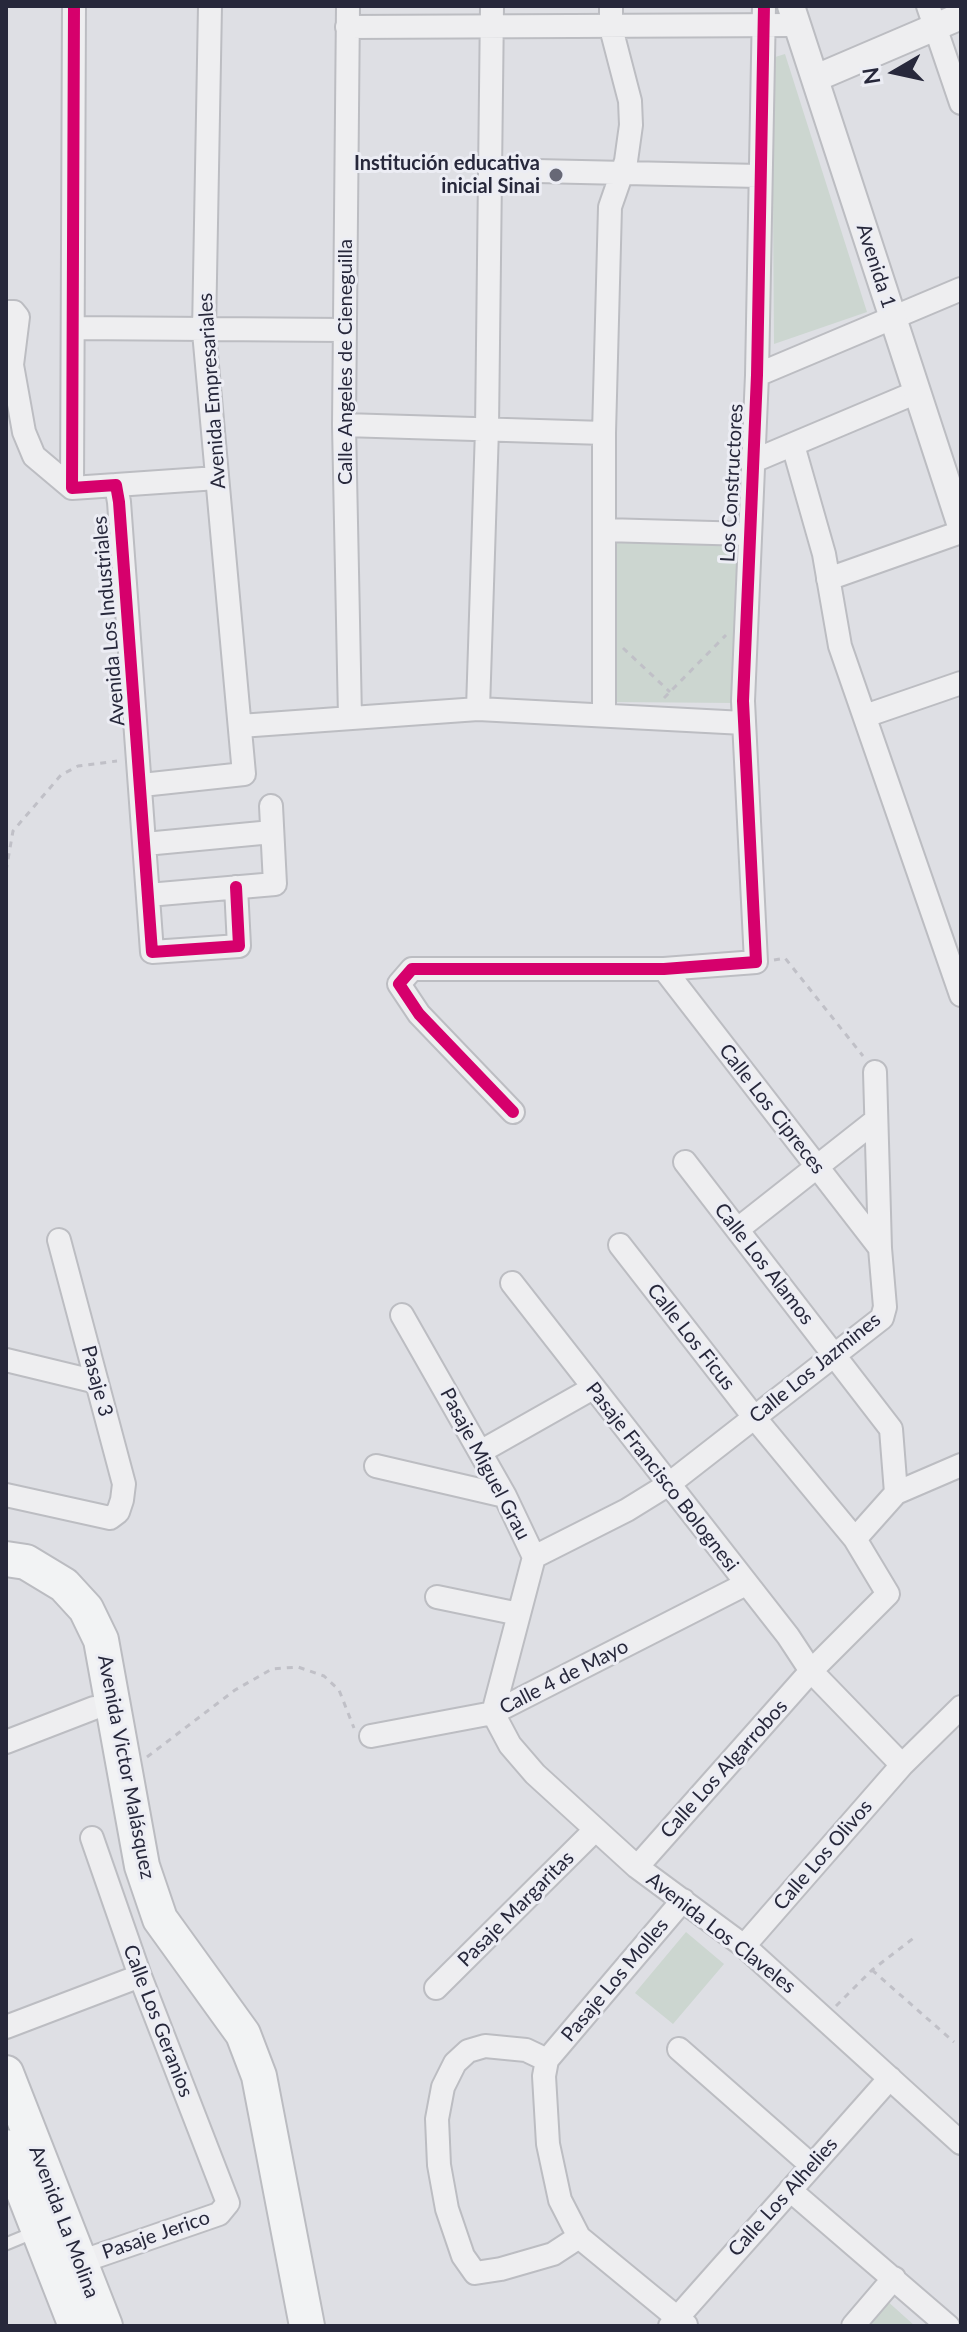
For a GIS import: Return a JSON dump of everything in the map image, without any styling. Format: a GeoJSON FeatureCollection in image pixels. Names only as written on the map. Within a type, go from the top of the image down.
{"type":"FeatureCollection","features":[{"type":"Feature","properties":{"kind":"main road","name":"Avenida Victor Malásquez"},"geometry":{"type":"LineString","coordinates":[[6,1559],[26,1562],[64,1585],[86,1609],[101,1640],[142,1866],[160,1919],[243,2034],[259,2076],[307,2326]]}},
{"type":"Feature","properties":{"kind":"main road","name":"Avenida La Molina"},"geometry":{"type":"LineString","coordinates":[[6,2073],[105,2326]]}},
{"type":"Feature","properties":{"kind":"main road","name":"Avenida La Molina"},"geometry":{"type":"LineString","coordinates":[[6,2147],[76,2326]]}},
{"type":"Feature","properties":{"kind":"street"},"geometry":{"type":"LineString","coordinates":[[72,488],[74,6]]}},
{"type":"Feature","properties":{"kind":"street","name":"Avenida Empresariales"},"geometry":{"type":"LineString","coordinates":[[142,785],[244,774],[204,332],[210,6]]}},
{"type":"Feature","properties":{"kind":"street"},"geometry":{"type":"LineString","coordinates":[[348,16],[794,16]]}},
{"type":"Feature","properties":{"kind":"street","name":"Calle Angeles de Cieneguilla"},"geometry":{"type":"LineString","coordinates":[[348,16],[344,425],[350,718]]}},
{"type":"Feature","properties":{"kind":"street","name":"Avenida 1"},"geometry":{"type":"LineString","coordinates":[[794,16],[961,529]]}},
{"type":"Feature","properties":{"kind":"street"},"geometry":{"type":"LineString","coordinates":[[816,78],[931,17],[961,16]]}},
{"type":"Feature","properties":{"kind":"street"},"geometry":{"type":"LineString","coordinates":[[478,709],[487,429],[492,17]]}},
{"type":"Feature","properties":{"kind":"street"},"geometry":{"type":"LineString","coordinates":[[604,715],[604,433],[610,207],[630,143],[630,101],[611,17]]}},
{"type":"Feature","properties":{"kind":"street","name":"Los Constructores"},"geometry":{"type":"LineString","coordinates":[[756,962],[744,723],[751,462],[757,375],[763,17]]}},
{"type":"Feature","properties":{"kind":"street"},"geometry":{"type":"LineString","coordinates":[[931,17],[961,103]]}},
{"type":"Feature","properties":{"kind":"street"},"geometry":{"type":"LineString","coordinates":[[492,170],[759,176]]}},
{"type":"Feature","properties":{"kind":"street"},"geometry":{"type":"LineString","coordinates":[[757,375],[961,289]]}},
{"type":"Feature","properties":{"kind":"street"},"geometry":{"type":"LineString","coordinates":[[6,312],[14,312],[18,317],[12,365],[24,432],[34,456],[72,488]]}},
{"type":"Feature","properties":{"kind":"street"},"geometry":{"type":"LineString","coordinates":[[74,328],[204,332],[345,330]]}},
{"type":"Feature","properties":{"kind":"street"},"geometry":{"type":"LineString","coordinates":[[751,462],[917,392]]}},
{"type":"Feature","properties":{"kind":"street"},"geometry":{"type":"LineString","coordinates":[[344,425],[604,433]]}},
{"type":"Feature","properties":{"kind":"street"},"geometry":{"type":"LineString","coordinates":[[793,445],[814,511],[840,646],[960,988]]}},
{"type":"Feature","properties":{"kind":"street"},"geometry":{"type":"LineString","coordinates":[[116,485],[217,478]]}},
{"type":"Feature","properties":{"kind":"street","name":"Avenida Los Industriales"},"geometry":{"type":"LineString","coordinates":[[72,488],[116,485],[140,758],[152,952],[239,946],[236,887]]}},
{"type":"Feature","properties":{"kind":"street"},"geometry":{"type":"LineString","coordinates":[[828,579],[961,529]]}},
{"type":"Feature","properties":{"kind":"street"},"geometry":{"type":"LineString","coordinates":[[604,530],[749,534]]}},
{"type":"Feature","properties":{"kind":"street"},"geometry":{"type":"LineString","coordinates":[[865,716],[961,683]]}},
{"type":"Feature","properties":{"kind":"street"},"geometry":{"type":"LineString","coordinates":[[240,726],[478,709],[744,723]]}},
{"type":"Feature","properties":{"kind":"street"},"geometry":{"type":"LineString","coordinates":[[148,895],[275,884],[271,806]]}},
{"type":"Feature","properties":{"kind":"street"},"geometry":{"type":"LineString","coordinates":[[145,844],[272,832]]}},
{"type":"Feature","properties":{"kind":"street"},"geometry":{"type":"LineString","coordinates":[[513,1112],[419,1014],[399,984],[412,969],[664,969],[756,962]]}},
{"type":"Feature","properties":{"kind":"street","name":"Calle Los Cipreces"},"geometry":{"type":"LineString","coordinates":[[664,969],[880,1248]]}},
{"type":"Feature","properties":{"kind":"street","name":"Calle Los Jazmines"},"geometry":{"type":"LineString","coordinates":[[534,1557],[627,1510],[669,1484],[884,1314],[875,1072]]}},
{"type":"Feature","properties":{"kind":"street"},"geometry":{"type":"LineString","coordinates":[[738,1229],[875,1121]]}},
{"type":"Feature","properties":{"kind":"street","name":"Calle Los Alamos"},"geometry":{"type":"LineString","coordinates":[[685,1162],[891,1429],[896,1493]]}},
{"type":"Feature","properties":{"kind":"street","name":"Pasaje 3"},"geometry":{"type":"LineString","coordinates":[[6,1495],[110,1518],[118,1512],[124,1484],[59,1240]]}},
{"type":"Feature","properties":{"kind":"street","name":"Calle Los Ficus"},"geometry":{"type":"LineString","coordinates":[[620,1245],[754,1417],[855,1539]]}},
{"type":"Feature","properties":{"kind":"street","name":"Pasaje Francisco Bolognesi"},"geometry":{"type":"LineString","coordinates":[[512,1283],[811,1671],[902,1765]]}},
{"type":"Feature","properties":{"kind":"street","name":"Pasaje Miguel Grau"},"geometry":{"type":"LineString","coordinates":[[402,1315],[505,1496],[534,1557],[493,1713]]}},
{"type":"Feature","properties":{"kind":"street"},"geometry":{"type":"LineString","coordinates":[[6,1360],[97,1382]]}},
{"type":"Feature","properties":{"kind":"street"},"geometry":{"type":"LineString","coordinates":[[480,1452],[593,1388]]}},
{"type":"Feature","properties":{"kind":"street"},"geometry":{"type":"LineString","coordinates":[[855,1539],[896,1493],[961,1465]]}},
{"type":"Feature","properties":{"kind":"street"},"geometry":{"type":"LineString","coordinates":[[376,1466],[505,1496]]}},
{"type":"Feature","properties":{"kind":"street","name":"Calle Los Algarrobos"},"geometry":{"type":"LineString","coordinates":[[637,1867],[811,1671],[888,1594],[855,1539]]}},
{"type":"Feature","properties":{"kind":"street","name":"Calle 4 de Mayo"},"geometry":{"type":"LineString","coordinates":[[371,1736],[493,1713],[746,1584]]}},
{"type":"Feature","properties":{"kind":"street"},"geometry":{"type":"LineString","coordinates":[[437,1597],[519,1614]]}},
{"type":"Feature","properties":{"kind":"street","name":"Calle Los Olivos"},"geometry":{"type":"LineString","coordinates":[[744,1946],[902,1765],[961,1707]]}},
{"type":"Feature","properties":{"kind":"street"},"geometry":{"type":"LineString","coordinates":[[6,1742],[94,1708]]}},
{"type":"Feature","properties":{"kind":"street","name":"Avenida Los Claveles"},"geometry":{"type":"LineString","coordinates":[[493,1713],[523,1762],[595,1830],[637,1867],[744,1946],[961,2143]]}},
{"type":"Feature","properties":{"kind":"street","name":"Pasaje Margaritas"},"geometry":{"type":"LineString","coordinates":[[436,1988],[595,1830]]}},
{"type":"Feature","properties":{"kind":"street","name":"Calle Los Geranios"},"geometry":{"type":"LineString","coordinates":[[92,1838],[140,1976],[228,2203]]}},
{"type":"Feature","properties":{"kind":"street","name":"Pasaje Los Molles"},"geometry":{"type":"LineString","coordinates":[[547,2060],[683,1900]]}},
{"type":"Feature","properties":{"kind":"street"},"geometry":{"type":"LineString","coordinates":[[6,2027],[140,1976]]}},
{"type":"Feature","properties":{"kind":"street"},"geometry":{"type":"LineString","coordinates":[[579,2237],[553,2254],[475,2273],[463,2256],[439,2165],[437,2119],[443,2087],[455,2063],[468,2051],[485,2046],[526,2050],[547,2060],[545,2101],[551,2159],[560,2200],[579,2237],[678,2323]]}},
{"type":"Feature","properties":{"kind":"street"},"geometry":{"type":"LineString","coordinates":[[679,2049],[811,2165]]}},
{"type":"Feature","properties":{"kind":"street","name":"Calle Los Alhelies"},"geometry":{"type":"LineString","coordinates":[[678,2323],[811,2165],[890,2078]]}},
{"type":"Feature","properties":{"kind":"street"},"geometry":{"type":"LineString","coordinates":[[790,2190],[948,2326]]}},
{"type":"Feature","properties":{"kind":"street","name":"Pasaje Jerico"},"geometry":{"type":"LineString","coordinates":[[80,2262],[219,2214],[228,2203]]}},
{"type":"Feature","properties":{"kind":"street"},"geometry":{"type":"LineString","coordinates":[[853,2326],[894,2278]]}},
{"type":"Feature","properties":{"kind":"lane"},"geometry":{"type":"LineString","coordinates":[[6,2244],[39,2231]]}},
{"type":"Feature","properties":{"kind":"path"},"geometry":{"type":"LineString","coordinates":[[664,698],[729,631],[729,644]]}},
{"type":"Feature","properties":{"kind":"path"},"geometry":{"type":"LineString","coordinates":[[622,659],[622,646],[670,692]]}},
{"type":"Feature","properties":{"kind":"path"},"geometry":{"type":"LineString","coordinates":[[650,698],[677,698]]}},
{"type":"Feature","properties":{"kind":"path"},"geometry":{"type":"LineString","coordinates":[[6,871],[13,831],[61,775],[78,766],[140,758]]}},
{"type":"Feature","properties":{"kind":"path"},"geometry":{"type":"LineString","coordinates":[[756,962],[785,958],[875,1072]]}},
{"type":"Feature","properties":{"kind":"path"},"geometry":{"type":"LineString","coordinates":[[152,1755],[235,1690],[272,1669],[298,1667],[324,1676],[339,1690],[350,1722]]}},
{"type":"Feature","properties":{"kind":"path"},"geometry":{"type":"LineString","coordinates":[[825,2018],[872,1970],[915,1937]]}},
{"type":"Feature","properties":{"kind":"path"},"geometry":{"type":"LineString","coordinates":[[872,1970],[954,2042]]}},
{"type":"Feature","properties":{"kind":"shaded area"},"geometry":{"type":"Polygon","coordinates":[[[785,54],[867,312],[774,344],[772,58],[785,54]]]}},
{"type":"Feature","properties":{"kind":"shaded area"},"geometry":{"type":"Polygon","coordinates":[[[615,542],[738,543],[737,703],[613,702],[615,542]]]}},
{"type":"Feature","properties":{"kind":"shaded area"},"geometry":{"type":"Polygon","coordinates":[[[686,1932],[724,1964],[673,2024],[635,1993],[686,1932]]]}},
{"type":"Feature","properties":{"kind":"shaded area"},"geometry":{"type":"Polygon","coordinates":[[[885,2299],[915,2326],[862,2326],[885,2299]]]}},
{"type":"Feature","properties":{"kind":"cycle path"},"geometry":{"type":"LineString","coordinates":[[74,6],[72,488],[116,485],[119,502],[152,952],[239,946],[236,887]]}},
{"type":"Feature","properties":{"kind":"cycle path"},"geometry":{"type":"LineString","coordinates":[[513,1112],[419,1014],[399,984],[412,969],[664,969],[756,962],[743,701],[757,375],[764,6]]}},
{"type":"Feature","properties":{"kind":"place","name":"Institución educativa inicial Sinai"},"geometry":{"type":"Point","coordinates":[556,175]}}]}
